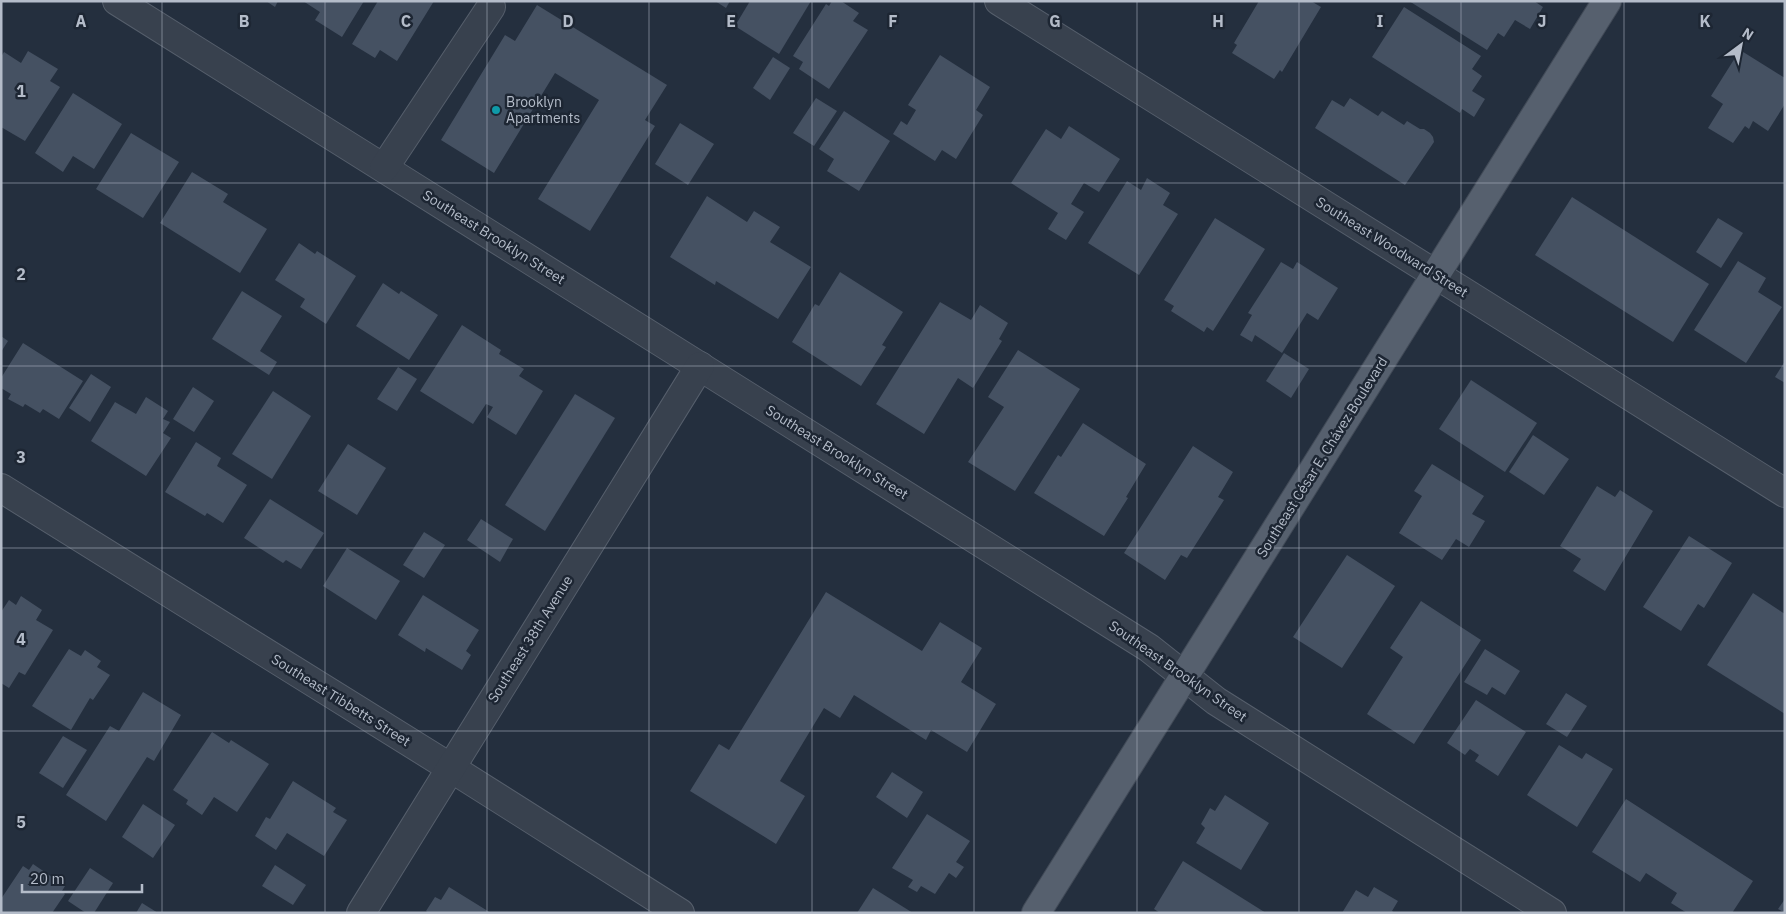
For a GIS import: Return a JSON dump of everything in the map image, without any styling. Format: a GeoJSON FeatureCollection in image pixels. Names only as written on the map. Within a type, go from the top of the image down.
{"type":"FeatureCollection","features":[{"type":"Feature","properties":{"kind":"main road","name":"Southeast César E. Chávez Boulevard"},"geometry":{"type":"LineString","coordinates":[[1036,913],[1607,1]]}},
{"type":"Feature","properties":{"kind":"street","name":"Southeast Brooklyn Street"},"geometry":{"type":"LineString","coordinates":[[117,1],[1149,648],[1216,701],[1552,913]]}},
{"type":"Feature","properties":{"kind":"street","name":"Southeast Woodward Street"},"geometry":{"type":"LineString","coordinates":[[998,1],[1785,493]]}},
{"type":"Feature","properties":{"kind":"street"},"geometry":{"type":"LineString","coordinates":[[384,168],[491,7]]}},
{"type":"Feature","properties":{"kind":"street","name":"Southeast 38th Avenue"},"geometry":{"type":"LineString","coordinates":[[362,913],[700,366]]}},
{"type":"Feature","properties":{"kind":"street","name":"Southeast Tibbetts Street"},"geometry":{"type":"LineString","coordinates":[[1,488],[680,913]]}},
{"type":"Feature","properties":{"kind":"building"},"geometry":{"type":"Polygon","coordinates":[[[266,1],[278,1],[275,7],[266,1]]]}},
{"type":"Feature","properties":{"kind":"building"},"geometry":{"type":"Polygon","coordinates":[[[303,1],[364,1],[342,37],[315,20],[320,12],[303,1]]]}},
{"type":"Feature","properties":{"kind":"building"},"geometry":{"type":"Polygon","coordinates":[[[378,1],[434,1],[397,61],[380,50],[375,58],[352,44],[378,1]]]}},
{"type":"Feature","properties":{"kind":"building"},"geometry":{"type":"Polygon","coordinates":[[[715,1],[730,1],[726,8],[715,1]]]}},
{"type":"Feature","properties":{"kind":"building"},"geometry":{"type":"Polygon","coordinates":[[[750,1],[811,1],[779,54],[735,26],[750,1]]]}},
{"type":"Feature","properties":{"kind":"building"},"geometry":{"type":"Polygon","coordinates":[[[832,1],[841,1],[859,13],[853,21],[868,30],[829,89],[799,69],[803,62],[793,56],[826,4],[829,6],[832,1]]]}},
{"type":"Feature","properties":{"kind":"building"},"geometry":{"type":"Polygon","coordinates":[[[1259,1],[1311,1],[1321,7],[1282,72],[1280,70],[1274,79],[1232,53],[1237,45],[1234,43],[1259,1]]]}},
{"type":"Feature","properties":{"kind":"building"},"geometry":{"type":"Polygon","coordinates":[[[1409,1],[1534,1],[1543,7],[1530,29],[1515,20],[1504,37],[1498,33],[1487,50],[1409,1]]]}},
{"type":"Feature","properties":{"kind":"building","name":"Brooklyn Apartments"},"geometry":{"type":"Polygon","coordinates":[[[537,5],[667,85],[645,120],[655,126],[590,231],[538,199],[599,100],[555,73],[494,173],[441,140],[505,35],[515,41],[537,5]]]}},
{"type":"Feature","properties":{"kind":"building"},"geometry":{"type":"Polygon","coordinates":[[[1404,7],[1481,56],[1472,69],[1482,76],[1472,91],[1485,99],[1474,117],[1462,109],[1460,113],[1372,57],[1404,7]]]}},
{"type":"Feature","properties":{"kind":"building"},"geometry":{"type":"Polygon","coordinates":[[[1740,50],[1785,78],[1785,104],[1768,131],[1753,121],[1749,129],[1745,126],[1733,143],[1708,128],[1723,104],[1711,96],[1740,50]]]}},
{"type":"Feature","properties":{"kind":"building"},"geometry":{"type":"Polygon","coordinates":[[[28,51],[58,69],[50,81],[60,87],[25,141],[1,127],[1,57],[4,52],[21,63],[28,51]]]}},
{"type":"Feature","properties":{"kind":"building"},"geometry":{"type":"Polygon","coordinates":[[[940,55],[990,87],[976,110],[983,115],[956,159],[942,150],[935,161],[893,134],[901,121],[907,125],[916,110],[908,105],[940,55]]]}},
{"type":"Feature","properties":{"kind":"building"},"geometry":{"type":"Polygon","coordinates":[[[773,57],[790,68],[770,100],[753,88],[773,57]]]}},
{"type":"Feature","properties":{"kind":"building"},"geometry":{"type":"Polygon","coordinates":[[[73,93],[122,124],[94,169],[73,156],[63,172],[35,153],[73,93]]]}},
{"type":"Feature","properties":{"kind":"building"},"geometry":{"type":"Polygon","coordinates":[[[816,98],[837,111],[814,146],[793,133],[816,98]]]}},
{"type":"Feature","properties":{"kind":"building"},"geometry":{"type":"Polygon","coordinates":[[[1350,98],[1378,116],[1382,111],[1404,125],[1407,121],[1420,129],[1424,129],[1433,137],[1434,142],[1405,185],[1315,128],[1332,100],[1344,107],[1350,98]]]}},
{"type":"Feature","properties":{"kind":"building"},"geometry":{"type":"Polygon","coordinates":[[[844,111],[890,141],[859,191],[827,171],[834,159],[819,149],[844,111]]]}},
{"type":"Feature","properties":{"kind":"building"},"geometry":{"type":"Polygon","coordinates":[[[680,123],[714,144],[688,185],[655,164],[680,123]]]}},
{"type":"Feature","properties":{"kind":"building"},"geometry":{"type":"Polygon","coordinates":[[[1069,126],[1120,159],[1099,192],[1084,183],[1071,204],[1084,212],[1066,240],[1048,229],[1058,213],[1011,183],[1046,129],[1061,139],[1069,126]]]}},
{"type":"Feature","properties":{"kind":"building"},"geometry":{"type":"Polygon","coordinates":[[[131,133],[179,162],[143,218],[96,189],[131,133]]]}},
{"type":"Feature","properties":{"kind":"building"},"geometry":{"type":"Polygon","coordinates":[[[192,172],[228,194],[223,202],[267,229],[240,273],[160,223],[192,172]]]}},
{"type":"Feature","properties":{"kind":"building"},"geometry":{"type":"Polygon","coordinates":[[[1147,178],[1170,193],[1163,205],[1178,214],[1139,275],[1088,243],[1127,181],[1141,190],[1147,178]]]}},
{"type":"Feature","properties":{"kind":"building"},"geometry":{"type":"Polygon","coordinates":[[[707,196],[747,222],[754,211],[780,227],[770,242],[811,267],[778,319],[716,281],[715,285],[670,257],[707,196]]]}},
{"type":"Feature","properties":{"kind":"building"},"geometry":{"type":"Polygon","coordinates":[[[1572,197],[1709,284],[1673,342],[1535,255],[1572,197]]]}},
{"type":"Feature","properties":{"kind":"building"},"geometry":{"type":"Polygon","coordinates":[[[1215,218],[1265,249],[1213,331],[1207,327],[1204,332],[1171,311],[1174,306],[1164,300],[1215,218]]]}},
{"type":"Feature","properties":{"kind":"building"},"geometry":{"type":"Polygon","coordinates":[[[1718,218],[1743,233],[1721,268],[1696,252],[1718,218]]]}},
{"type":"Feature","properties":{"kind":"building"},"geometry":{"type":"Polygon","coordinates":[[[299,243],[315,254],[317,251],[356,276],[326,324],[300,307],[305,299],[275,280],[299,243]]]}},
{"type":"Feature","properties":{"kind":"building"},"geometry":{"type":"Polygon","coordinates":[[[1738,261],[1766,278],[1758,292],[1782,307],[1746,363],[1694,330],[1738,261]]]}},
{"type":"Feature","properties":{"kind":"building"},"geometry":{"type":"Polygon","coordinates":[[[1281,262],[1293,269],[1297,262],[1338,288],[1318,320],[1307,313],[1282,353],[1255,335],[1252,342],[1240,335],[1252,315],[1248,313],[1281,262]]]}},
{"type":"Feature","properties":{"kind":"building"},"geometry":{"type":"Polygon","coordinates":[[[840,272],[903,312],[882,345],[886,347],[861,386],[792,342],[815,304],[819,306],[840,272]]]}},
{"type":"Feature","properties":{"kind":"building"},"geometry":{"type":"Polygon","coordinates":[[[383,283],[399,294],[401,291],[438,315],[409,360],[356,326],[383,283]]]}},
{"type":"Feature","properties":{"kind":"building"},"geometry":{"type":"Polygon","coordinates":[[[242,291],[282,316],[260,351],[277,362],[269,375],[212,339],[242,291]]]}},
{"type":"Feature","properties":{"kind":"building"},"geometry":{"type":"Polygon","coordinates":[[[940,302],[971,320],[980,305],[1008,323],[999,339],[1002,341],[973,388],[958,378],[924,434],[876,404],[940,302]]]}},
{"type":"Feature","properties":{"kind":"building"},"geometry":{"type":"Polygon","coordinates":[[[462,325],[501,350],[499,354],[524,369],[519,376],[543,391],[516,435],[487,417],[493,407],[486,404],[473,424],[420,391],[462,325]]]}},
{"type":"Feature","properties":{"kind":"building"},"geometry":{"type":"Polygon","coordinates":[[[1,336],[8,341],[1,352],[1,336]]]}},
{"type":"Feature","properties":{"kind":"building"},"geometry":{"type":"Polygon","coordinates":[[[23,343],[83,381],[59,419],[43,409],[40,413],[25,404],[23,407],[8,399],[11,394],[1,388],[1,378],[23,343]]]}},
{"type":"Feature","properties":{"kind":"building"},"geometry":{"type":"Polygon","coordinates":[[[1018,350],[1080,389],[1015,491],[968,462],[1004,407],[988,397],[1018,350]]]}},
{"type":"Feature","properties":{"kind":"building"},"geometry":{"type":"Polygon","coordinates":[[[1284,353],[1309,369],[1291,398],[1266,381],[1284,353]]]}},
{"type":"Feature","properties":{"kind":"building"},"geometry":{"type":"Polygon","coordinates":[[[1785,361],[1785,383],[1775,377],[1785,361]]]}},
{"type":"Feature","properties":{"kind":"building"},"geometry":{"type":"Polygon","coordinates":[[[398,367],[417,379],[397,411],[377,399],[398,367]]]}},
{"type":"Feature","properties":{"kind":"building"},"geometry":{"type":"Polygon","coordinates":[[[91,374],[111,387],[90,422],[69,408],[91,374]]]}},
{"type":"Feature","properties":{"kind":"building"},"geometry":{"type":"Polygon","coordinates":[[[1471,380],[1537,423],[1505,472],[1439,429],[1471,380]]]}},
{"type":"Feature","properties":{"kind":"building"},"geometry":{"type":"Polygon","coordinates":[[[193,387],[214,401],[194,432],[173,419],[193,387]]]}},
{"type":"Feature","properties":{"kind":"building"},"geometry":{"type":"Polygon","coordinates":[[[273,391],[311,416],[272,479],[232,454],[273,391]]]}},
{"type":"Feature","properties":{"kind":"building"},"geometry":{"type":"Polygon","coordinates":[[[575,394],[615,418],[545,531],[505,505],[575,394]]]}},
{"type":"Feature","properties":{"kind":"building"},"geometry":{"type":"Polygon","coordinates":[[[146,397],[168,411],[163,419],[170,422],[163,433],[171,438],[146,476],[91,441],[115,402],[136,414],[146,397]]]}},
{"type":"Feature","properties":{"kind":"building"},"geometry":{"type":"Polygon","coordinates":[[[1083,423],[1146,464],[1126,497],[1128,498],[1104,536],[1034,493],[1058,455],[1061,457],[1083,423]]]}},
{"type":"Feature","properties":{"kind":"building"},"geometry":{"type":"Polygon","coordinates":[[[1533,435],[1569,459],[1544,495],[1509,472],[1533,435]]]}},
{"type":"Feature","properties":{"kind":"building"},"geometry":{"type":"Polygon","coordinates":[[[196,442],[221,458],[217,466],[247,485],[223,523],[207,513],[205,516],[165,492],[196,442]]]}},
{"type":"Feature","properties":{"kind":"building"},"geometry":{"type":"Polygon","coordinates":[[[348,444],[386,468],[357,515],[318,491],[348,444]]]}},
{"type":"Feature","properties":{"kind":"building"},"geometry":{"type":"Polygon","coordinates":[[[1193,446],[1233,472],[1218,497],[1224,500],[1187,558],[1181,555],[1165,580],[1124,553],[1193,446]]]}},
{"type":"Feature","properties":{"kind":"building"},"geometry":{"type":"Polygon","coordinates":[[[1432,464],[1484,496],[1472,514],[1485,521],[1469,547],[1456,539],[1442,560],[1399,533],[1422,496],[1414,491],[1432,464]]]}},
{"type":"Feature","properties":{"kind":"building"},"geometry":{"type":"Polygon","coordinates":[[[1597,486],[1615,497],[1620,490],[1653,511],[1605,591],[1573,571],[1581,559],[1560,546],[1597,486]]]}},
{"type":"Feature","properties":{"kind":"building"},"geometry":{"type":"Polygon","coordinates":[[[270,499],[324,533],[301,569],[286,560],[283,563],[244,538],[270,499]]]}},
{"type":"Feature","properties":{"kind":"building"},"geometry":{"type":"Polygon","coordinates":[[[481,519],[513,539],[500,562],[467,540],[481,519]]]}},
{"type":"Feature","properties":{"kind":"building"},"geometry":{"type":"Polygon","coordinates":[[[424,532],[445,545],[424,578],[403,565],[424,532]]]}},
{"type":"Feature","properties":{"kind":"building"},"geometry":{"type":"Polygon","coordinates":[[[1689,536],[1732,563],[1704,608],[1698,604],[1681,631],[1643,607],[1689,536]]]}},
{"type":"Feature","properties":{"kind":"building"},"geometry":{"type":"Polygon","coordinates":[[[347,548],[400,581],[376,620],[323,586],[347,548]]]}},
{"type":"Feature","properties":{"kind":"building"},"geometry":{"type":"Polygon","coordinates":[[[1347,555],[1395,586],[1342,668],[1293,637],[1347,555]]]}},
{"type":"Feature","properties":{"kind":"building"},"geometry":{"type":"Polygon","coordinates":[[[826,592],[922,651],[940,622],[982,648],[961,682],[996,704],[967,752],[931,730],[926,740],[854,695],[840,718],[824,708],[780,781],[805,796],[776,844],[690,791],[719,744],[729,750],[826,592]]]}},
{"type":"Feature","properties":{"kind":"building"},"geometry":{"type":"Polygon","coordinates":[[[1753,593],[1785,614],[1785,714],[1707,665],[1753,593]]]}},
{"type":"Feature","properties":{"kind":"building"},"geometry":{"type":"Polygon","coordinates":[[[423,595],[479,630],[466,651],[471,655],[462,670],[426,648],[425,652],[398,635],[423,595]]]}},
{"type":"Feature","properties":{"kind":"building"},"geometry":{"type":"Polygon","coordinates":[[[21,596],[42,610],[36,620],[53,630],[25,675],[19,672],[9,688],[1,683],[1,612],[9,600],[16,605],[21,596]]]}},
{"type":"Feature","properties":{"kind":"building"},"geometry":{"type":"Polygon","coordinates":[[[1421,601],[1481,640],[1414,744],[1367,714],[1403,657],[1390,648],[1421,601]]]}},
{"type":"Feature","properties":{"kind":"building"},"geometry":{"type":"Polygon","coordinates":[[[69,649],[81,656],[85,650],[101,661],[97,667],[110,675],[93,700],[90,698],[71,730],[32,706],[69,649]]]}},
{"type":"Feature","properties":{"kind":"building"},"geometry":{"type":"Polygon","coordinates":[[[1485,649],[1520,671],[1505,695],[1492,687],[1487,695],[1464,682],[1485,649]]]}},
{"type":"Feature","properties":{"kind":"building"},"geometry":{"type":"Polygon","coordinates":[[[143,692],[181,715],[154,761],[147,757],[106,821],[66,795],[110,726],[119,731],[143,692]]]}},
{"type":"Feature","properties":{"kind":"building"},"geometry":{"type":"Polygon","coordinates":[[[1566,693],[1587,706],[1567,737],[1546,724],[1566,693]]]}},
{"type":"Feature","properties":{"kind":"building"},"geometry":{"type":"Polygon","coordinates":[[[1476,700],[1526,732],[1498,776],[1475,761],[1479,755],[1470,749],[1465,755],[1447,743],[1476,700]]]}},
{"type":"Feature","properties":{"kind":"building"},"geometry":{"type":"Polygon","coordinates":[[[212,732],[229,743],[231,740],[269,764],[237,812],[214,797],[202,815],[186,804],[188,800],[173,790],[212,732]]]}},
{"type":"Feature","properties":{"kind":"building"},"geometry":{"type":"Polygon","coordinates":[[[63,736],[87,750],[63,788],[39,773],[63,736]]]}},
{"type":"Feature","properties":{"kind":"building"},"geometry":{"type":"Polygon","coordinates":[[[1559,745],[1582,759],[1586,753],[1613,769],[1577,827],[1527,795],[1559,745]]]}},
{"type":"Feature","properties":{"kind":"building"},"geometry":{"type":"Polygon","coordinates":[[[892,772],[923,792],[907,818],[876,797],[892,772]]]}},
{"type":"Feature","properties":{"kind":"building"},"geometry":{"type":"Polygon","coordinates":[[[293,781],[336,808],[333,812],[347,820],[324,856],[287,833],[276,850],[255,836],[266,817],[270,819],[293,781]]]}},
{"type":"Feature","properties":{"kind":"building"},"geometry":{"type":"Polygon","coordinates":[[[1225,795],[1269,823],[1241,870],[1196,843],[1205,828],[1201,824],[1210,808],[1215,811],[1225,795]]]}},
{"type":"Feature","properties":{"kind":"building"},"geometry":{"type":"Polygon","coordinates":[[[1626,799],[1753,881],[1732,913],[1687,913],[1671,903],[1677,893],[1646,873],[1640,882],[1592,852],[1626,799]]]}},
{"type":"Feature","properties":{"kind":"building"},"geometry":{"type":"Polygon","coordinates":[[[143,804],[175,825],[153,858],[122,837],[143,804]]]}},
{"type":"Feature","properties":{"kind":"building"},"geometry":{"type":"Polygon","coordinates":[[[927,814],[970,841],[956,862],[964,867],[956,878],[949,873],[935,894],[921,886],[917,892],[908,887],[913,880],[892,868],[927,814]]]}},
{"type":"Feature","properties":{"kind":"building"},"geometry":{"type":"Polygon","coordinates":[[[1183,861],[1266,913],[1160,913],[1154,909],[1183,861]]]}},
{"type":"Feature","properties":{"kind":"building"},"geometry":{"type":"Polygon","coordinates":[[[33,864],[65,886],[62,891],[65,894],[52,913],[1,913],[1,899],[23,866],[29,870],[33,864]]]}},
{"type":"Feature","properties":{"kind":"building"},"geometry":{"type":"Polygon","coordinates":[[[275,865],[306,885],[293,905],[262,886],[275,865]]]}},
{"type":"Feature","properties":{"kind":"building"},"geometry":{"type":"Polygon","coordinates":[[[90,868],[113,883],[94,913],[86,913],[68,901],[90,868]]]}},
{"type":"Feature","properties":{"kind":"building"},"geometry":{"type":"Polygon","coordinates":[[[449,887],[491,913],[428,913],[426,911],[435,897],[441,900],[449,887]]]}},
{"type":"Feature","properties":{"kind":"building"},"geometry":{"type":"Polygon","coordinates":[[[1374,887],[1398,901],[1392,911],[1395,913],[1342,913],[1356,890],[1368,897],[1374,887]]]}},
{"type":"Feature","properties":{"kind":"building"},"geometry":{"type":"Polygon","coordinates":[[[873,888],[913,913],[857,913],[873,888]]]}},
{"type":"Feature","properties":{"kind":"building"},"geometry":{"type":"Polygon","coordinates":[[[1785,899],[1785,913],[1778,909],[1785,899]]]}},
{"type":"Feature","properties":{"kind":"building"},"geometry":{"type":"Polygon","coordinates":[[[142,903],[158,913],[136,913],[142,903]]]}},
{"type":"Feature","properties":{"kind":"place","name":"Brooklyn Apartments"},"geometry":{"type":"Point","coordinates":[496,110]}}]}
